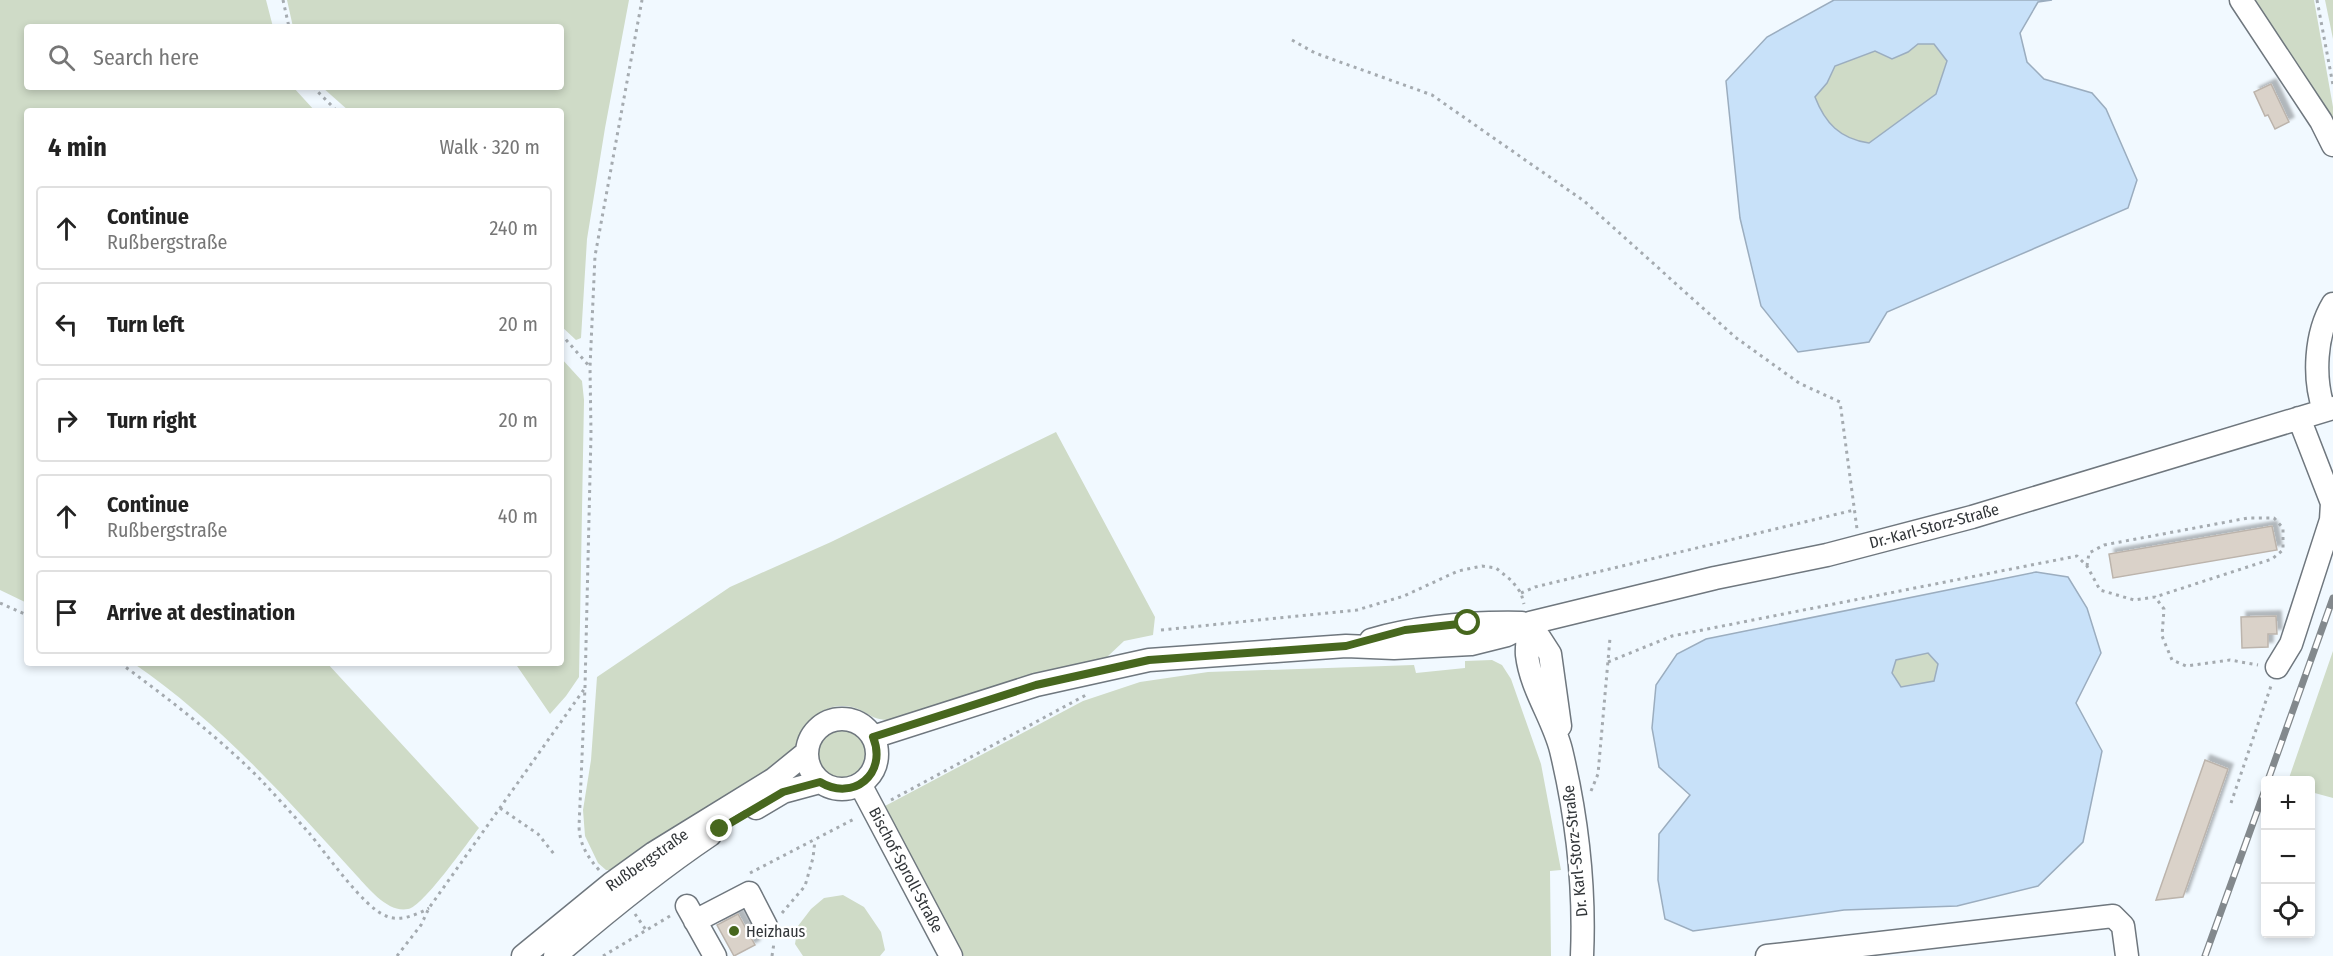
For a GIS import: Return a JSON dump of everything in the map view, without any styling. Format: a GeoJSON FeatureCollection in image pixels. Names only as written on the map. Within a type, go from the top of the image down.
{"type":"FeatureCollection","features":[{"type":"Feature","properties":{"kind":"street"},"geometry":{"type":"LineString","coordinates":[[2241,0],[2321,121],[2333,145]]}},
{"type":"Feature","properties":{"kind":"street"},"geometry":{"type":"LineString","coordinates":[[2329,409],[2319,394],[2318,347],[2333,304]]}},
{"type":"Feature","properties":{"kind":"street","name":"Dr.-Karl-Storz-Straße"},"geometry":{"type":"LineString","coordinates":[[1527,613],[1827,555],[1972,517],[2329,409]]}},
{"type":"Feature","properties":{"kind":"street"},"geometry":{"type":"LineString","coordinates":[[2277,667],[2291,644],[2331,520],[2332,503],[2299,418]]}},
{"type":"Feature","properties":{"kind":"street"},"geometry":{"type":"LineString","coordinates":[[873,737],[1036,685],[1149,660],[1346,646],[1394,648],[1471,644],[1507,635],[1527,613]]}},
{"type":"Feature","properties":{"kind":"street","name":"Dr. Karl-Storz-Straße"},"geometry":{"type":"LineString","coordinates":[[1527,613],[1527,654],[1535,686],[1560,747],[1572,798],[1584,910],[1582,956]]}},
{"type":"Feature","properties":{"kind":"street"},"geometry":{"type":"LineString","coordinates":[[838,719],[858,723],[873,737],[876,746],[876,764],[873,772],[860,784],[850,789],[829,788],[812,774],[807,764],[806,753],[812,734],[819,726],[838,719]]}},
{"type":"Feature","properties":{"kind":"street","name":"Rußbergstraße"},"geometry":{"type":"LineString","coordinates":[[523,956],[617,890],[706,819],[774,779],[806,753]]}},
{"type":"Feature","properties":{"kind":"street","name":"Rußbergstraße"},"geometry":{"type":"LineString","coordinates":[[555,956],[617,890],[665,865],[783,792],[820,782]]}},
{"type":"Feature","properties":{"kind":"street","name":"Bischof-Sproll-Straße"},"geometry":{"type":"LineString","coordinates":[[860,784],[951,956]]}},
{"type":"Feature","properties":{"kind":"street"},"geometry":{"type":"LineString","coordinates":[[715,956],[691,913],[749,893],[774,928]]}},
{"type":"Feature","properties":{"kind":"street"},"geometry":{"type":"LineString","coordinates":[[1767,956],[2113,916],[2123,926],[2127,956]]}},
{"type":"Feature","properties":{"kind":"path"},"geometry":{"type":"LineString","coordinates":[[283,0],[288,24]]}},
{"type":"Feature","properties":{"kind":"path"},"geometry":{"type":"LineString","coordinates":[[642,0],[595,256],[590,367],[591,434],[585,687],[579,827],[580,841],[586,855],[617,890],[646,930]]}},
{"type":"Feature","properties":{"kind":"path"},"geometry":{"type":"LineString","coordinates":[[2317,0],[2333,85]]}},
{"type":"Feature","properties":{"kind":"path"},"geometry":{"type":"LineString","coordinates":[[1292,40],[1315,53],[1432,95],[1584,201],[1735,337],[1798,383],[1840,402],[1854,510],[1862,545]]}},
{"type":"Feature","properties":{"kind":"path"},"geometry":{"type":"LineString","coordinates":[[316,90],[334,108]]}},
{"type":"Feature","properties":{"kind":"path"},"geometry":{"type":"LineString","coordinates":[[564,337],[590,367]]}},
{"type":"Feature","properties":{"kind":"path"},"geometry":{"type":"LineString","coordinates":[[1521,592],[1854,510]]}},
{"type":"Feature","properties":{"kind":"path"},"geometry":{"type":"LineString","coordinates":[[1608,662],[1672,636],[2077,556],[2087,566],[2100,590],[2134,600],[2155,597],[2272,559],[2283,550],[2283,528],[2274,518],[2248,518],[2104,545],[2089,553],[2087,566]]}},
{"type":"Feature","properties":{"kind":"path"},"geometry":{"type":"LineString","coordinates":[[1161,630],[1357,610],[1404,596],[1458,571],[1482,566],[1496,568],[1512,581],[1521,592],[1527,613]]}},
{"type":"Feature","properties":{"kind":"path"},"geometry":{"type":"LineString","coordinates":[[2155,597],[2164,609],[2162,636],[2172,660],[2186,666],[2230,660],[2277,667],[2231,803]]}},
{"type":"Feature","properties":{"kind":"path"},"geometry":{"type":"LineString","coordinates":[[0,603],[24,614]]}},
{"type":"Feature","properties":{"kind":"path"},"geometry":{"type":"LineString","coordinates":[[1572,798],[1591,791],[1598,774],[1610,638]]}},
{"type":"Feature","properties":{"kind":"path"},"geometry":{"type":"LineString","coordinates":[[124,666],[209,732],[259,779],[307,830],[368,904],[386,916],[401,918],[414,916],[429,909]]}},
{"type":"Feature","properties":{"kind":"path"},"geometry":{"type":"LineString","coordinates":[[397,956],[421,925],[429,909],[585,687]]}},
{"type":"Feature","properties":{"kind":"path"},"geometry":{"type":"LineString","coordinates":[[746,875],[1092,692]]}},
{"type":"Feature","properties":{"kind":"path"},"geometry":{"type":"LineString","coordinates":[[500,808],[538,834],[554,854]]}},
{"type":"Feature","properties":{"kind":"path"},"geometry":{"type":"LineString","coordinates":[[772,956],[774,928],[805,886],[813,858],[814,839]]}},
{"type":"Feature","properties":{"kind":"path"},"geometry":{"type":"LineString","coordinates":[[603,956],[646,930],[691,913]]}},
{"type":"Feature","properties":{"kind":"green space"},"geometry":{"type":"Polygon","coordinates":[[[0,0],[266,0],[272,24],[24,24],[24,90],[296,90],[312,108],[24,108],[24,602],[0,590],[0,0]]]}},
{"type":"Feature","properties":{"kind":"green space"},"geometry":{"type":"Polygon","coordinates":[[[287,0],[629,0],[587,239],[581,338],[576,340],[564,329],[564,108],[346,108],[325,90],[564,90],[564,24],[292,24],[287,0]]]}},
{"type":"Feature","properties":{"kind":"green space"},"geometry":{"type":"Polygon","coordinates":[[[2244,0],[2314,0],[2333,107],[2333,134],[2244,0]]]}},
{"type":"Feature","properties":{"kind":"green space"},"geometry":{"type":"Polygon","coordinates":[[[2325,0],[2333,0],[2333,39],[2325,0]]]}},
{"type":"Feature","properties":{"kind":"green space"},"geometry":{"type":"Polygon","coordinates":[[[1918,44],[1934,44],[1947,61],[1936,94],[1869,143],[1849,138],[1829,122],[1815,97],[1827,83],[1835,66],[1875,51],[1908,52],[1918,44]]]}},
{"type":"Feature","properties":{"kind":"green space"},"geometry":{"type":"Polygon","coordinates":[[[564,361],[582,381],[584,400],[579,677],[550,714],[517,666],[564,666],[564,361]]]}},
{"type":"Feature","properties":{"kind":"green space"},"geometry":{"type":"Polygon","coordinates":[[[1056,432],[1155,617],[1153,635],[1124,641],[1106,658],[1058,669],[887,720],[876,718],[852,707],[830,708],[821,712],[806,725],[793,754],[619,870],[606,870],[598,863],[585,836],[583,810],[591,760],[597,677],[730,587],[831,542],[1056,432]]]}},
{"type":"Feature","properties":{"kind":"green space"},"geometry":{"type":"Polygon","coordinates":[[[2333,651],[2333,798],[2315,793],[2315,776],[2290,776],[2333,651]]]}},
{"type":"Feature","properties":{"kind":"green space"},"geometry":{"type":"Polygon","coordinates":[[[1928,653],[1938,664],[1934,682],[1901,687],[1892,673],[1896,660],[1928,653]]]}},
{"type":"Feature","properties":{"kind":"green space"},"geometry":{"type":"Polygon","coordinates":[[[1492,660],[1502,665],[1511,679],[1541,764],[1561,870],[1550,871],[1551,956],[964,956],[885,806],[1083,701],[1140,682],[1208,672],[1414,665],[1416,673],[1465,668],[1465,661],[1492,660]]]}},
{"type":"Feature","properties":{"kind":"green space"},"geometry":{"type":"Polygon","coordinates":[[[137,666],[330,666],[479,828],[445,873],[415,906],[401,909],[386,904],[251,763],[194,710],[137,666]]]}},
{"type":"Feature","properties":{"kind":"green space"},"geometry":{"type":"Polygon","coordinates":[[[836,727],[846,727],[860,734],[867,753],[860,772],[846,779],[836,779],[826,775],[819,768],[815,758],[815,748],[819,738],[826,731],[836,727]]]}},
{"type":"Feature","properties":{"kind":"green space"},"geometry":{"type":"Polygon","coordinates":[[[843,895],[864,907],[881,932],[885,950],[880,956],[803,956],[795,944],[798,926],[811,909],[824,898],[843,895]]]}},
{"type":"Feature","properties":{"kind":"water"},"geometry":{"type":"Polygon","coordinates":[[[1834,0],[2052,0],[2038,2],[2020,33],[2027,62],[2044,79],[2092,93],[2106,109],[2137,180],[2128,208],[1887,312],[1869,342],[1798,352],[1761,306],[1740,218],[1726,81],[1767,37],[1834,0]],[[1918,44],[1908,52],[1892,59],[1875,51],[1835,66],[1827,83],[1815,97],[1824,115],[1842,134],[1869,143],[1936,94],[1947,61],[1934,44],[1918,44]]]}},
{"type":"Feature","properties":{"kind":"water"},"geometry":{"type":"Polygon","coordinates":[[[2036,572],[2068,577],[2087,608],[2101,653],[2076,703],[2102,751],[2083,842],[2038,886],[1957,906],[1844,910],[1693,931],[1665,919],[1658,880],[1659,834],[1690,795],[1659,767],[1652,728],[1656,685],[1677,654],[1706,639],[2036,572]],[[1928,653],[1896,660],[1892,673],[1901,687],[1934,681],[1938,664],[1928,653]]]}},
{"type":"Feature","properties":{"kind":"building"},"geometry":{"type":"Polygon","coordinates":[[[2271,84],[2289,122],[2275,129],[2268,115],[2265,116],[2254,92],[2271,84]]]}},
{"type":"Feature","properties":{"kind":"building"},"geometry":{"type":"Polygon","coordinates":[[[2272,526],[2277,550],[2113,578],[2109,554],[2272,526]]]}},
{"type":"Feature","properties":{"kind":"building"},"geometry":{"type":"Polygon","coordinates":[[[2276,616],[2277,634],[2268,634],[2268,647],[2242,648],[2241,617],[2276,616]]]}},
{"type":"Feature","properties":{"kind":"building"},"geometry":{"type":"Polygon","coordinates":[[[2205,760],[2228,769],[2183,897],[2156,900],[2205,760]]]}},
{"type":"Feature","properties":{"kind":"building","name":"Heizhaus"},"geometry":{"type":"Polygon","coordinates":[[[738,914],[755,945],[734,956],[717,925],[738,914]]]}},
{"type":"Feature","properties":{"kind":"railway"},"geometry":{"type":"LineString","coordinates":[[2269,776],[2333,598]]}},
{"type":"Feature","properties":{"kind":"railway"},"geometry":{"type":"LineString","coordinates":[[2205,956],[2261,801]]}},
{"type":"Feature","properties":{"kind":"place","name":"Heizhaus"},"geometry":{"type":"Point","coordinates":[734,931]}},
{"type":"Feature","properties":{"kind":"route"},"geometry":{"type":"LineString","coordinates":[[720,829],[783,792],[820,782],[829,788],[840,790],[850,789],[860,784],[873,772],[876,764],[876,746],[873,737],[1036,685],[1149,660],[1346,646],[1405,630],[1468,623]]}}]}
